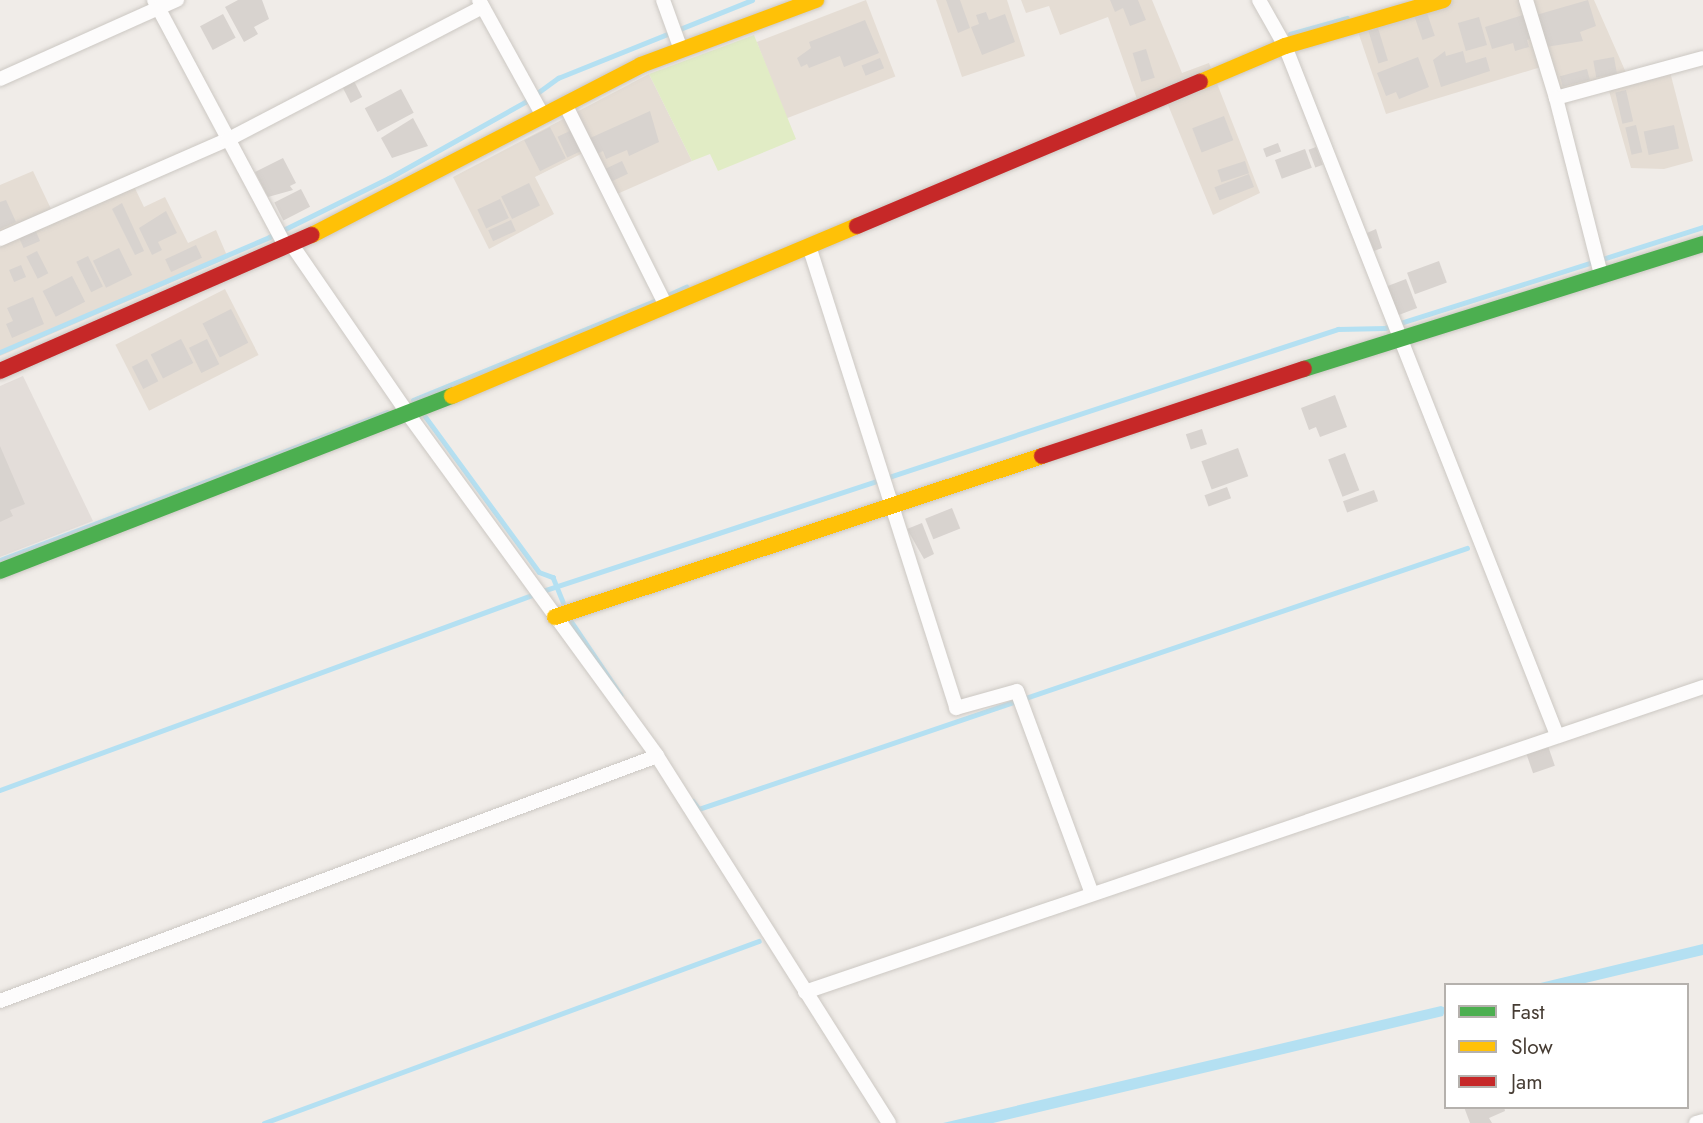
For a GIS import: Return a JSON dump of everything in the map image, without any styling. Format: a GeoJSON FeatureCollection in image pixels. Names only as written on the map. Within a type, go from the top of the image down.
{"type":"FeatureCollection","features":[{"type":"Feature","properties":{"kind":"street"},"geometry":{"type":"LineString","coordinates":[[0,79],[156,4],[177,0]]}},
{"type":"Feature","properties":{"kind":"street"},"geometry":{"type":"LineString","coordinates":[[663,0],[676,36]]}},
{"type":"Feature","properties":{"kind":"street"},"geometry":{"type":"LineString","coordinates":[[0,371],[283,239],[536,103],[565,104],[676,36],[816,0]]}},
{"type":"Feature","properties":{"kind":"street"},"geometry":{"type":"LineString","coordinates":[[1259,0],[1285,46],[1557,735]]}},
{"type":"Feature","properties":{"kind":"street"},"geometry":{"type":"LineString","coordinates":[[0,572],[408,414],[1285,46],[1443,0]]}},
{"type":"Feature","properties":{"kind":"street"},"geometry":{"type":"LineString","coordinates":[[1526,0],[1556,98],[1600,271]]}},
{"type":"Feature","properties":{"kind":"street"},"geometry":{"type":"LineString","coordinates":[[0,239],[228,140],[481,3],[536,103]]}},
{"type":"Feature","properties":{"kind":"street"},"geometry":{"type":"LineString","coordinates":[[156,4],[283,239],[657,756],[889,1123]]}},
{"type":"Feature","properties":{"kind":"street"},"geometry":{"type":"LineString","coordinates":[[1556,98],[1703,58]]}},
{"type":"Feature","properties":{"kind":"street"},"geometry":{"type":"LineString","coordinates":[[565,104],[666,306]]}},
{"type":"Feature","properties":{"kind":"street"},"geometry":{"type":"LineString","coordinates":[[555,617],[894,504],[1395,329],[1703,244]]}},
{"type":"Feature","properties":{"kind":"street"},"geometry":{"type":"LineString","coordinates":[[809,246],[894,504],[957,708],[1017,691],[1092,894]]}},
{"type":"Feature","properties":{"kind":"street"},"geometry":{"type":"LineString","coordinates":[[805,992],[1703,687]]}},
{"type":"Feature","properties":{"kind":"street"},"geometry":{"type":"LineString","coordinates":[[0,1001],[657,756]]}},
{"type":"Feature","properties":{"kind":"street"},"geometry":{"type":"LineString","coordinates":[[1696,1123],[1703,1121]]}},
{"type":"Feature","properties":{"kind":"shaded area"},"geometry":{"type":"Polygon","coordinates":[[[866,0],[895,77],[786,118],[757,42],[866,0]]]}},
{"type":"Feature","properties":{"kind":"shaded area"},"geometry":{"type":"Polygon","coordinates":[[[936,0],[1007,0],[1025,56],[962,77],[936,0]]]}},
{"type":"Feature","properties":{"kind":"shaded area"},"geometry":{"type":"Polygon","coordinates":[[[1021,0],[1152,0],[1182,73],[1209,63],[1260,193],[1213,215],[1168,105],[1143,116],[1108,17],[1060,35],[1049,6],[1026,13],[1021,0]]]}},
{"type":"Feature","properties":{"kind":"shaded area"},"geometry":{"type":"Polygon","coordinates":[[[1423,0],[1594,0],[1627,75],[1668,64],[1693,161],[1664,169],[1631,168],[1609,91],[1552,103],[1541,67],[1386,114],[1354,20],[1423,0]]]}},
{"type":"Feature","properties":{"kind":"shaded area"},"geometry":{"type":"Polygon","coordinates":[[[649,74],[692,161],[608,198],[585,152],[535,177],[554,214],[489,249],[453,177],[649,74]]]}},
{"type":"Feature","properties":{"kind":"shaded area"},"geometry":{"type":"Polygon","coordinates":[[[33,171],[52,211],[130,178],[144,207],[165,197],[188,243],[216,230],[228,258],[0,356],[0,185],[33,171]]]}},
{"type":"Feature","properties":{"kind":"shaded area"},"geometry":{"type":"Polygon","coordinates":[[[225,289],[259,355],[149,411],[115,345],[225,289]]]}},
{"type":"Feature","properties":{"kind":"shaded area"},"geometry":{"type":"Polygon","coordinates":[[[23,376],[93,521],[0,557],[0,386],[23,376]]]}},
{"type":"Feature","properties":{"kind":"green space"},"geometry":{"type":"Polygon","coordinates":[[[754,35],[796,139],[718,171],[710,154],[692,161],[649,74],[754,35]]]}},
{"type":"Feature","properties":{"kind":"water"},"geometry":{"type":"Polygon","coordinates":[[[1703,944],[1703,955],[1585,983],[1540,983],[1703,944]]]}},
{"type":"Feature","properties":{"kind":"water"},"geometry":{"type":"Polygon","coordinates":[[[1444,1007],[1443,1016],[993,1123],[943,1123],[1444,1007]]]}},
{"type":"Feature","properties":{"kind":"building"},"geometry":{"type":"Polygon","coordinates":[[[238,0],[262,0],[269,19],[254,27],[258,34],[244,42],[225,7],[238,0]]]}},
{"type":"Feature","properties":{"kind":"building"},"geometry":{"type":"Polygon","coordinates":[[[946,0],[960,0],[970,28],[958,33],[946,0]]]}},
{"type":"Feature","properties":{"kind":"building"},"geometry":{"type":"Polygon","coordinates":[[[1110,0],[1138,0],[1146,20],[1130,26],[1123,8],[1115,12],[1110,0]]]}},
{"type":"Feature","properties":{"kind":"building"},"geometry":{"type":"Polygon","coordinates":[[[1588,0],[1596,26],[1580,32],[1583,41],[1546,47],[1536,15],[1588,0]]]}},
{"type":"Feature","properties":{"kind":"building"},"geometry":{"type":"Polygon","coordinates":[[[986,12],[989,20],[1005,14],[1015,42],[982,55],[971,27],[979,24],[976,15],[986,12]]]}},
{"type":"Feature","properties":{"kind":"building"},"geometry":{"type":"Polygon","coordinates":[[[1427,13],[1435,36],[1423,40],[1415,17],[1427,13]]]}},
{"type":"Feature","properties":{"kind":"building"},"geometry":{"type":"Polygon","coordinates":[[[223,14],[236,38],[213,50],[200,26],[223,14]]]}},
{"type":"Feature","properties":{"kind":"building"},"geometry":{"type":"Polygon","coordinates":[[[1526,14],[1533,38],[1527,40],[1529,47],[1515,51],[1513,43],[1492,49],[1485,27],[1526,14]]]}},
{"type":"Feature","properties":{"kind":"building"},"geometry":{"type":"Polygon","coordinates":[[[1479,17],[1487,45],[1466,51],[1458,23],[1479,17]]]}},
{"type":"Feature","properties":{"kind":"building"},"geometry":{"type":"Polygon","coordinates":[[[865,20],[879,53],[844,67],[840,56],[809,68],[807,64],[801,67],[797,58],[811,48],[809,42],[865,20]]]}},
{"type":"Feature","properties":{"kind":"building"},"geometry":{"type":"Polygon","coordinates":[[[1378,28],[1388,61],[1378,63],[1368,31],[1378,28]]]}},
{"type":"Feature","properties":{"kind":"building"},"geometry":{"type":"Polygon","coordinates":[[[1146,49],[1155,78],[1141,82],[1133,53],[1146,49]]]}},
{"type":"Feature","properties":{"kind":"building"},"geometry":{"type":"Polygon","coordinates":[[[1445,51],[1446,56],[1463,51],[1466,63],[1486,57],[1490,71],[1441,87],[1433,60],[1445,51]]]}},
{"type":"Feature","properties":{"kind":"building"},"geometry":{"type":"Polygon","coordinates":[[[1418,57],[1429,87],[1399,99],[1396,92],[1386,96],[1377,73],[1418,57]]]}},
{"type":"Feature","properties":{"kind":"building"},"geometry":{"type":"Polygon","coordinates":[[[1614,57],[1617,74],[1596,77],[1593,61],[1614,57]]]}},
{"type":"Feature","properties":{"kind":"building"},"geometry":{"type":"Polygon","coordinates":[[[880,58],[884,68],[866,76],[861,65],[880,58]]]}},
{"type":"Feature","properties":{"kind":"building"},"geometry":{"type":"Polygon","coordinates":[[[1587,69],[1590,80],[1563,87],[1560,76],[1587,69]]]}},
{"type":"Feature","properties":{"kind":"building"},"geometry":{"type":"Polygon","coordinates":[[[354,81],[362,97],[351,103],[342,87],[354,81]]]}},
{"type":"Feature","properties":{"kind":"building"},"geometry":{"type":"Polygon","coordinates":[[[401,89],[414,113],[377,132],[365,108],[401,89]]]}},
{"type":"Feature","properties":{"kind":"building"},"geometry":{"type":"Polygon","coordinates":[[[1626,90],[1633,121],[1622,124],[1615,92],[1626,90]]]}},
{"type":"Feature","properties":{"kind":"building"},"geometry":{"type":"Polygon","coordinates":[[[650,111],[659,142],[629,156],[627,150],[606,159],[603,151],[595,155],[588,139],[650,111]]]}},
{"type":"Feature","properties":{"kind":"building"},"geometry":{"type":"Polygon","coordinates":[[[1224,116],[1233,140],[1202,152],[1192,128],[1224,116]]]}},
{"type":"Feature","properties":{"kind":"building"},"geometry":{"type":"Polygon","coordinates":[[[413,118],[428,146],[392,158],[381,138],[413,118]]]}},
{"type":"Feature","properties":{"kind":"building"},"geometry":{"type":"Polygon","coordinates":[[[1636,125],[1642,152],[1632,155],[1625,127],[1636,125]]]}},
{"type":"Feature","properties":{"kind":"building"},"geometry":{"type":"Polygon","coordinates":[[[1674,125],[1679,148],[1649,155],[1644,131],[1674,125]]]}},
{"type":"Feature","properties":{"kind":"building"},"geometry":{"type":"Polygon","coordinates":[[[550,127],[566,158],[540,171],[524,140],[550,127]]]}},
{"type":"Feature","properties":{"kind":"building"},"geometry":{"type":"Polygon","coordinates":[[[572,130],[582,151],[567,158],[557,137],[572,130]]]}},
{"type":"Feature","properties":{"kind":"building"},"geometry":{"type":"Polygon","coordinates":[[[1278,143],[1281,151],[1266,157],[1263,149],[1278,143]]]}},
{"type":"Feature","properties":{"kind":"building"},"geometry":{"type":"Polygon","coordinates":[[[1316,147],[1323,165],[1315,168],[1309,150],[1316,147]]]}},
{"type":"Feature","properties":{"kind":"building"},"geometry":{"type":"Polygon","coordinates":[[[1305,149],[1312,168],[1282,179],[1275,160],[1305,149]]]}},
{"type":"Feature","properties":{"kind":"building"},"geometry":{"type":"Polygon","coordinates":[[[283,158],[296,183],[290,186],[293,190],[268,197],[255,172],[283,158]]]}},
{"type":"Feature","properties":{"kind":"building"},"geometry":{"type":"Polygon","coordinates":[[[622,161],[628,174],[610,182],[604,169],[622,161]]]}},
{"type":"Feature","properties":{"kind":"building"},"geometry":{"type":"Polygon","coordinates":[[[1245,161],[1249,173],[1221,182],[1217,170],[1245,161]]]}},
{"type":"Feature","properties":{"kind":"building"},"geometry":{"type":"Polygon","coordinates":[[[1249,174],[1254,187],[1219,200],[1214,187],[1249,174]]]}},
{"type":"Feature","properties":{"kind":"building"},"geometry":{"type":"Polygon","coordinates":[[[529,183],[540,205],[512,219],[501,197],[529,183]]]}},
{"type":"Feature","properties":{"kind":"building"},"geometry":{"type":"Polygon","coordinates":[[[301,189],[310,207],[283,220],[274,203],[301,189]]]}},
{"type":"Feature","properties":{"kind":"building"},"geometry":{"type":"Polygon","coordinates":[[[500,199],[509,218],[486,229],[477,210],[500,199]]]}},
{"type":"Feature","properties":{"kind":"building"},"geometry":{"type":"Polygon","coordinates":[[[6,200],[16,222],[0,229],[0,202],[6,200]]]}},
{"type":"Feature","properties":{"kind":"building"},"geometry":{"type":"Polygon","coordinates":[[[122,203],[144,251],[135,255],[112,209],[122,203]]]}},
{"type":"Feature","properties":{"kind":"building"},"geometry":{"type":"Polygon","coordinates":[[[166,211],[177,233],[158,242],[162,250],[152,255],[139,228],[166,211]]]}},
{"type":"Feature","properties":{"kind":"building"},"geometry":{"type":"Polygon","coordinates":[[[511,220],[516,231],[493,241],[488,230],[511,220]]]}},
{"type":"Feature","properties":{"kind":"building"},"geometry":{"type":"Polygon","coordinates":[[[35,229],[40,241],[24,248],[18,236],[35,229]]]}},
{"type":"Feature","properties":{"kind":"building"},"geometry":{"type":"Polygon","coordinates":[[[1376,229],[1382,248],[1374,251],[1367,233],[1376,229]]]}},
{"type":"Feature","properties":{"kind":"building"},"geometry":{"type":"Polygon","coordinates":[[[196,245],[202,258],[171,272],[165,259],[196,245]]]}},
{"type":"Feature","properties":{"kind":"building"},"geometry":{"type":"Polygon","coordinates":[[[119,248],[132,275],[106,288],[93,261],[119,248]]]}},
{"type":"Feature","properties":{"kind":"building"},"geometry":{"type":"Polygon","coordinates":[[[37,251],[48,273],[38,279],[26,256],[37,251]]]}},
{"type":"Feature","properties":{"kind":"building"},"geometry":{"type":"Polygon","coordinates":[[[88,256],[103,287],[91,292],[76,262],[88,256]]]}},
{"type":"Feature","properties":{"kind":"building"},"geometry":{"type":"Polygon","coordinates":[[[1439,261],[1447,283],[1415,294],[1407,273],[1439,261]]]}},
{"type":"Feature","properties":{"kind":"building"},"geometry":{"type":"Polygon","coordinates":[[[21,265],[26,277],[14,282],[9,270],[21,265]]]}},
{"type":"Feature","properties":{"kind":"building"},"geometry":{"type":"Polygon","coordinates":[[[72,276],[85,302],[56,317],[43,291],[72,276]]]}},
{"type":"Feature","properties":{"kind":"building"},"geometry":{"type":"Polygon","coordinates":[[[1406,279],[1417,308],[1398,315],[1386,287],[1406,279]]]}},
{"type":"Feature","properties":{"kind":"building"},"geometry":{"type":"Polygon","coordinates":[[[33,297],[44,324],[12,338],[6,324],[13,321],[7,308],[33,297]]]}},
{"type":"Feature","properties":{"kind":"building"},"geometry":{"type":"Polygon","coordinates":[[[231,309],[248,343],[220,357],[202,324],[231,309]]]}},
{"type":"Feature","properties":{"kind":"building"},"geometry":{"type":"Polygon","coordinates":[[[181,339],[193,363],[163,378],[151,354],[181,339]]]}},
{"type":"Feature","properties":{"kind":"building"},"geometry":{"type":"Polygon","coordinates":[[[207,339],[219,364],[201,373],[189,348],[207,339]]]}},
{"type":"Feature","properties":{"kind":"building"},"geometry":{"type":"Polygon","coordinates":[[[147,359],[158,381],[143,389],[132,367],[147,359]]]}},
{"type":"Feature","properties":{"kind":"building"},"geometry":{"type":"Polygon","coordinates":[[[1335,395],[1347,427],[1320,437],[1316,427],[1309,430],[1301,408],[1335,395]]]}},
{"type":"Feature","properties":{"kind":"building"},"geometry":{"type":"Polygon","coordinates":[[[1202,429],[1207,444],[1191,449],[1186,434],[1202,429]]]}},
{"type":"Feature","properties":{"kind":"building"},"geometry":{"type":"Polygon","coordinates":[[[0,446],[25,504],[10,510],[13,516],[0,522],[0,446]]]}},
{"type":"Feature","properties":{"kind":"building"},"geometry":{"type":"Polygon","coordinates":[[[1238,448],[1248,476],[1212,490],[1201,461],[1238,448]]]}},
{"type":"Feature","properties":{"kind":"building"},"geometry":{"type":"Polygon","coordinates":[[[1345,453],[1359,490],[1343,497],[1328,459],[1345,453]]]}},
{"type":"Feature","properties":{"kind":"building"},"geometry":{"type":"Polygon","coordinates":[[[1227,487],[1231,498],[1209,506],[1204,495],[1227,487]]]}},
{"type":"Feature","properties":{"kind":"building"},"geometry":{"type":"Polygon","coordinates":[[[1374,490],[1378,501],[1347,513],[1343,501],[1374,490]]]}},
{"type":"Feature","properties":{"kind":"building"},"geometry":{"type":"Polygon","coordinates":[[[952,508],[960,528],[933,539],[925,519],[952,508]]]}},
{"type":"Feature","properties":{"kind":"building"},"geometry":{"type":"Polygon","coordinates":[[[922,523],[934,554],[924,559],[907,529],[922,523]]]}},
{"type":"Feature","properties":{"kind":"building"},"geometry":{"type":"Polygon","coordinates":[[[1548,746],[1555,766],[1533,773],[1526,753],[1548,746]]]}},
{"type":"Feature","properties":{"kind":"building"},"geometry":{"type":"Polygon","coordinates":[[[1465,1109],[1504,1109],[1489,1118],[1492,1123],[1470,1123],[1465,1109]]]}},
{"type":"Feature","properties":{"kind":"waterway"},"geometry":{"type":"LineString","coordinates":[[0,352],[269,237],[389,178],[525,102],[558,78],[752,0]]}},
{"type":"Feature","properties":{"kind":"waterway"},"geometry":{"type":"LineString","coordinates":[[1290,34],[1347,18]]}},
{"type":"Feature","properties":{"kind":"waterway"},"geometry":{"type":"LineString","coordinates":[[0,790],[546,590],[1338,329],[1385,328],[1703,227]]}},
{"type":"Feature","properties":{"kind":"waterway"},"geometry":{"type":"LineString","coordinates":[[668,295],[686,287]]}},
{"type":"Feature","properties":{"kind":"waterway"},"geometry":{"type":"LineString","coordinates":[[413,400],[654,301]]}},
{"type":"Feature","properties":{"kind":"waterway"},"geometry":{"type":"LineString","coordinates":[[0,560],[387,412]]}},
{"type":"Feature","properties":{"kind":"waterway"},"geometry":{"type":"LineString","coordinates":[[425,416],[539,572],[553,577],[563,602]]}},
{"type":"Feature","properties":{"kind":"waterway"},"geometry":{"type":"LineString","coordinates":[[693,801],[699,809],[1467,548]]}},
{"type":"Feature","properties":{"kind":"waterway"},"geometry":{"type":"LineString","coordinates":[[571,621],[621,695]]}},
{"type":"Feature","properties":{"kind":"waterway"},"geometry":{"type":"LineString","coordinates":[[264,1123],[759,941]]}},
{"type":"Feature","properties":{"kind":"traffic: fast"},"geometry":{"type":"LineString","coordinates":[[1304,369],[1703,244]]}},
{"type":"Feature","properties":{"kind":"traffic: fast"},"geometry":{"type":"LineString","coordinates":[[0,571],[452,396]]}},
{"type":"Feature","properties":{"kind":"traffic: slow"},"geometry":{"type":"LineString","coordinates":[[312,235],[641,65],[816,0]]}},
{"type":"Feature","properties":{"kind":"traffic: slow"},"geometry":{"type":"LineString","coordinates":[[1200,82],[1285,46],[1443,0]]}},
{"type":"Feature","properties":{"kind":"traffic: slow"},"geometry":{"type":"LineString","coordinates":[[452,396],[857,226]]}},
{"type":"Feature","properties":{"kind":"traffic: slow"},"geometry":{"type":"LineString","coordinates":[[555,617],[1042,456]]}},
{"type":"Feature","properties":{"kind":"traffic: jam"},"geometry":{"type":"LineString","coordinates":[[857,226],[1200,82]]}},
{"type":"Feature","properties":{"kind":"traffic: jam"},"geometry":{"type":"LineString","coordinates":[[0,371],[312,235]]}},
{"type":"Feature","properties":{"kind":"traffic: jam"},"geometry":{"type":"LineString","coordinates":[[1042,456],[1304,369]]}}]}
